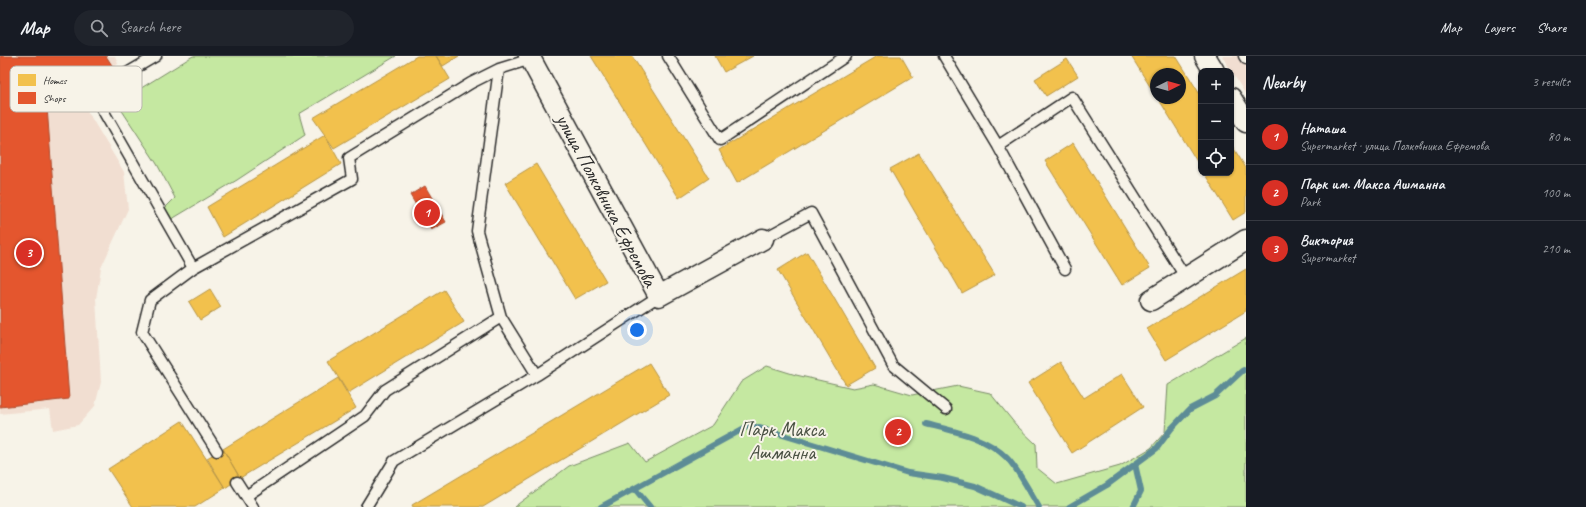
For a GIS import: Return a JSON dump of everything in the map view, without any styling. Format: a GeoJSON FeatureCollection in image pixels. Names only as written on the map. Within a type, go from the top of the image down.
{"type":"FeatureCollection","features":[{"type":"Feature","properties":{"kind":"street"},"geometry":{"type":"LineString","coordinates":[[1205,56],[1212,68]]}},
{"type":"Feature","properties":{"kind":"street","name":"улица Полковника Ефремова"},"geometry":{"type":"LineString","coordinates":[[530,58],[659,296],[763,239]]}},
{"type":"Feature","properties":{"kind":"street"},"geometry":{"type":"LineString","coordinates":[[1234,103],[1246,122]]}},
{"type":"Feature","properties":{"kind":"street"},"geometry":{"type":"LineString","coordinates":[[1151,300],[1246,240]]}},
{"type":"Feature","properties":{"kind":"lane"},"geometry":{"type":"LineString","coordinates":[[139,66],[156,56]]}},
{"type":"Feature","properties":{"kind":"lane"},"geometry":{"type":"LineString","coordinates":[[668,56],[720,140],[846,56]]}},
{"type":"Feature","properties":{"kind":"lane"},"geometry":{"type":"LineString","coordinates":[[944,56],[998,146],[1065,269]]}},
{"type":"Feature","properties":{"kind":"lane"},"geometry":{"type":"LineString","coordinates":[[217,451],[142,332],[150,300],[193,268],[352,179],[350,158],[471,83],[499,69],[530,58]]}},
{"type":"Feature","properties":{"kind":"lane"},"geometry":{"type":"LineString","coordinates":[[499,69],[477,231],[501,317],[537,375]]}},
{"type":"Feature","properties":{"kind":"lane"},"geometry":{"type":"LineString","coordinates":[[998,146],[1072,97],[1186,278]]}},
{"type":"Feature","properties":{"kind":"lane"},"geometry":{"type":"LineString","coordinates":[[104,112],[193,268]]}},
{"type":"Feature","properties":{"kind":"lane","name":"улица Полковника Ефремова"},"geometry":{"type":"LineString","coordinates":[[763,239],[811,213],[893,365],[946,409]]}},
{"type":"Feature","properties":{"kind":"lane"},"geometry":{"type":"LineString","coordinates":[[366,507],[394,460],[537,375],[659,296]]}},
{"type":"Feature","properties":{"kind":"lane"},"geometry":{"type":"LineString","coordinates":[[246,496],[365,416],[385,390],[501,317]]}},
{"type":"Feature","properties":{"kind":"lane"},"geometry":{"type":"LineString","coordinates":[[238,482],[253,507]]}},
{"type":"Feature","properties":{"kind":"shaded area"},"geometry":{"type":"Polygon","coordinates":[[[0,56],[115,56],[118,64],[115,66],[10,66],[10,112],[88,112],[124,172],[128,209],[101,268],[96,299],[101,382],[95,406],[78,425],[53,430],[50,409],[0,414],[0,56]]]}},
{"type":"Feature","properties":{"kind":"shaded area"},"geometry":{"type":"Polygon","coordinates":[[[1222,56],[1246,56],[1246,95],[1234,76],[1234,68],[1229,68],[1222,56]]]}},
{"type":"Feature","properties":{"kind":"green space"},"geometry":{"type":"Polygon","coordinates":[[[193,56],[396,56],[299,114],[305,135],[237,180],[172,219],[165,208],[175,198],[157,164],[123,112],[142,112],[142,88],[193,56]]]}},
{"type":"Feature","properties":{"kind":"green space","name":"Парк Макса Ашманна"},"geometry":{"type":"Polygon","coordinates":[[[1246,338],[1246,507],[514,507],[569,466],[630,443],[645,462],[713,425],[741,382],[767,366],[796,375],[853,388],[874,384],[912,395],[958,386],[990,393],[1016,425],[1036,444],[1037,468],[1057,484],[1120,466],[1151,448],[1165,432],[1168,385],[1246,338]]]}},
{"type":"Feature","properties":{"kind":"building: Homes"},"geometry":{"type":"Polygon","coordinates":[[[417,56],[436,56],[450,79],[334,148],[313,118],[417,56]]]}},
{"type":"Feature","properties":{"kind":"building: Homes"},"geometry":{"type":"Polygon","coordinates":[[[436,56],[459,56],[443,66],[436,56]]]}},
{"type":"Feature","properties":{"kind":"building: Homes"},"geometry":{"type":"Polygon","coordinates":[[[591,56],[632,56],[709,178],[679,198],[591,56]]]}},
{"type":"Feature","properties":{"kind":"building: Homes"},"geometry":{"type":"Polygon","coordinates":[[[715,56],[753,56],[724,72],[715,56]]]}},
{"type":"Feature","properties":{"kind":"building: Homes"},"geometry":{"type":"Polygon","coordinates":[[[877,56],[901,56],[913,77],[737,183],[719,150],[877,56]]]}},
{"type":"Feature","properties":{"kind":"building: Homes"},"geometry":{"type":"Polygon","coordinates":[[[1131,56],[1176,56],[1184,68],[1150,68],[1150,86],[1131,56]]]}},
{"type":"Feature","properties":{"kind":"building: Homes"},"geometry":{"type":"Polygon","coordinates":[[[1067,59],[1078,76],[1046,96],[1035,79],[1067,59]]]}},
{"type":"Feature","properties":{"kind":"building: Homes"},"geometry":{"type":"Polygon","coordinates":[[[1186,72],[1198,91],[1198,163],[1162,104],[1186,104],[1186,72]]]}},
{"type":"Feature","properties":{"kind":"building: Homes"},"geometry":{"type":"Polygon","coordinates":[[[325,135],[341,164],[223,237],[207,207],[325,135]]]}},
{"type":"Feature","properties":{"kind":"building: Homes"},"geometry":{"type":"Polygon","coordinates":[[[1073,143],[1150,268],[1122,285],[1045,161],[1073,143]]]}},
{"type":"Feature","properties":{"kind":"building: Homes"},"geometry":{"type":"Polygon","coordinates":[[[1234,149],[1246,168],[1246,212],[1233,220],[1206,176],[1234,176],[1234,149]]]}},
{"type":"Feature","properties":{"kind":"building: Homes"},"geometry":{"type":"Polygon","coordinates":[[[919,153],[995,275],[962,293],[890,169],[919,153]]]}},
{"type":"Feature","properties":{"kind":"building: Homes"},"geometry":{"type":"Polygon","coordinates":[[[536,164],[606,281],[575,299],[505,183],[536,164]]]}},
{"type":"Feature","properties":{"kind":"building: Homes"},"geometry":{"type":"Polygon","coordinates":[[[807,252],[875,368],[846,385],[778,270],[807,252]]]}},
{"type":"Feature","properties":{"kind":"building: Homes"},"geometry":{"type":"Polygon","coordinates":[[[1246,269],[1246,311],[1166,360],[1147,329],[1246,269]]]}},
{"type":"Feature","properties":{"kind":"building: Homes"},"geometry":{"type":"Polygon","coordinates":[[[210,289],[221,307],[200,320],[189,302],[210,289]]]}},
{"type":"Feature","properties":{"kind":"building: Homes"},"geometry":{"type":"Polygon","coordinates":[[[444,290],[464,322],[348,393],[328,361],[444,290]]]}},
{"type":"Feature","properties":{"kind":"building: Homes"},"geometry":{"type":"Polygon","coordinates":[[[1061,362],[1084,398],[1122,374],[1143,407],[1072,453],[1028,383],[1061,362]]]}},
{"type":"Feature","properties":{"kind":"building: Homes"},"geometry":{"type":"Polygon","coordinates":[[[649,363],[669,395],[483,507],[413,507],[412,505],[649,363]]]}},
{"type":"Feature","properties":{"kind":"building: Homes"},"geometry":{"type":"Polygon","coordinates":[[[338,378],[356,408],[240,478],[223,449],[338,378]]]}},
{"type":"Feature","properties":{"kind":"building: Homes"},"geometry":{"type":"Polygon","coordinates":[[[182,421],[225,488],[195,507],[133,507],[108,469],[182,421]]]}},
{"type":"Feature","properties":{"kind":"building: Homes"},"geometry":{"type":"Polygon","coordinates":[[[223,449],[240,478],[225,488],[207,458],[223,449]]]}},
{"type":"Feature","properties":{"kind":"building: Shops"},"geometry":{"type":"Polygon","coordinates":[[[0,56],[106,56],[112,66],[10,66],[10,112],[47,112],[69,399],[0,407],[0,56]]]}},
{"type":"Feature","properties":{"kind":"building: Shops"},"geometry":{"type":"Polygon","coordinates":[[[425,186],[446,222],[431,230],[410,195],[425,186]]]}},
{"type":"Feature","properties":{"kind":"waterway"},"geometry":{"type":"LineString","coordinates":[[1069,507],[1107,485],[1157,448],[1171,429],[1190,409],[1215,396],[1246,369]]}},
{"type":"Feature","properties":{"kind":"waterway"},"geometry":{"type":"LineString","coordinates":[[926,424],[948,429],[980,440],[999,451],[1016,469],[1039,507]]}},
{"type":"Feature","properties":{"kind":"waterway"},"geometry":{"type":"LineString","coordinates":[[601,507],[750,425],[908,473],[943,478],[975,486],[1021,507]]}},
{"type":"Feature","properties":{"kind":"waterway"},"geometry":{"type":"LineString","coordinates":[[1133,507],[1141,491],[1135,464]]}},
{"type":"Feature","properties":{"kind":"waterway"},"geometry":{"type":"LineString","coordinates":[[635,489],[650,507]]}},
{"type":"Feature","properties":{"kind":"place","name":"Наташа"},"geometry":{"type":"Point","coordinates":[427,213]}},
{"type":"Feature","properties":{"kind":"place","name":"Виктория"},"geometry":{"type":"Point","coordinates":[29,253]}},
{"type":"Feature","properties":{"kind":"place","name":"Парк им. Макса Ашманна"},"geometry":{"type":"Point","coordinates":[898,432]}}]}
